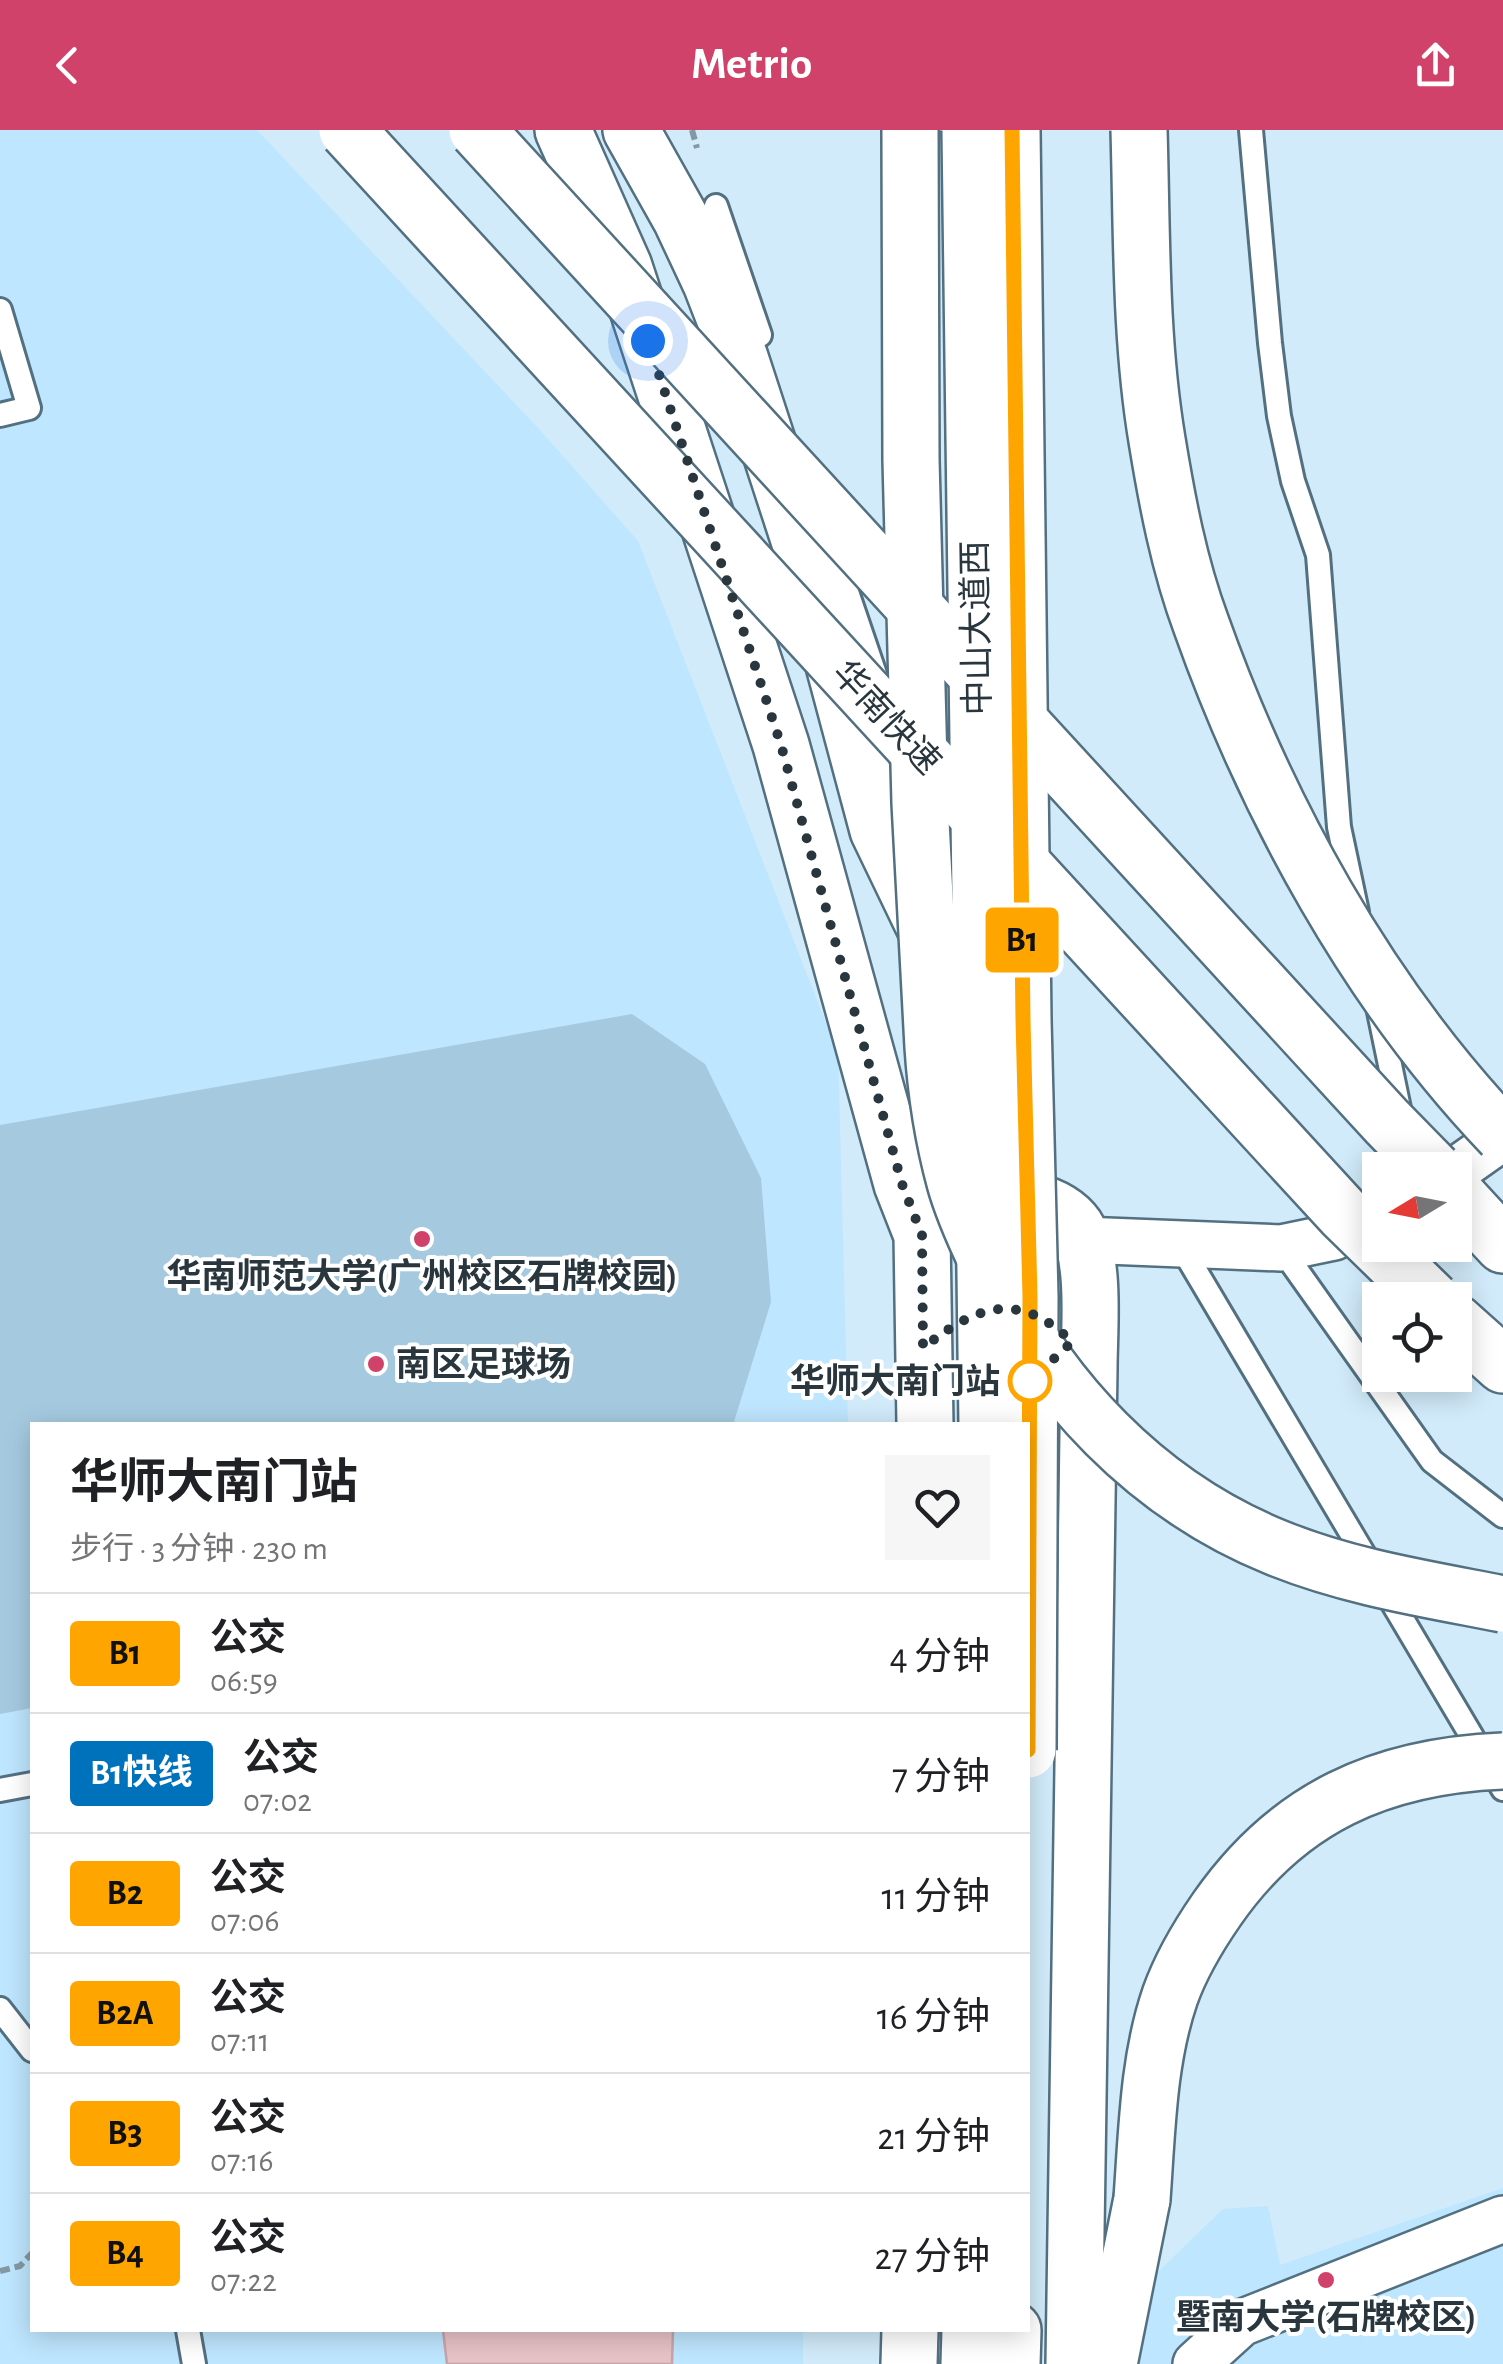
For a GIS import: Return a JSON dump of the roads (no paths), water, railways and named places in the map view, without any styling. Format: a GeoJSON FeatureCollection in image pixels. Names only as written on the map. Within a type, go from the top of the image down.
{"type":"FeatureCollection","features":[{"type":"Feature","properties":{"kind":"main road","name":"华南快速"},"geometry":{"type":"LineString","coordinates":[[347,130],[1318,1186],[1414,1282]]}},
{"type":"Feature","properties":{"kind":"main road"},"geometry":{"type":"LineString","coordinates":[[477,130],[1417,1152]]}},
{"type":"Feature","properties":{"kind":"main road"},"geometry":{"type":"LineString","coordinates":[[564,130],[624,267],[781,745],[902,1184],[922,1235],[925,1422]]}},
{"type":"Feature","properties":{"kind":"main road"},"geometry":{"type":"LineString","coordinates":[[631,130],[681,219],[740,358],[807,564],[878,830],[976,1035],[1012,1152],[1087,1264],[1089,1368],[1074,2364]]}},
{"type":"Feature","properties":{"kind":"main road"},"geometry":{"type":"LineString","coordinates":[[910,130],[920,803],[933,1047],[945,1136],[973,1232],[1018,1323],[1074,1399],[1109,1438],[1183,1498],[1274,1547],[1328,1566],[1503,1604]]}},
{"type":"Feature","properties":{"kind":"main road","name":"中山大道西"},"geometry":{"type":"LineString","coordinates":[[970,130],[987,1422]]}},
{"type":"Feature","properties":{"kind":"main road","name":"中山大道西"},"geometry":{"type":"LineString","coordinates":[[1012,130],[1029,1422]]}},
{"type":"Feature","properties":{"kind":"main road"},"geometry":{"type":"LineString","coordinates":[[1139,130],[1148,374],[1169,508],[1200,621],[1234,708],[1308,863],[1409,1024],[1503,1136]]}},
{"type":"Feature","properties":{"kind":"main road"},"geometry":{"type":"LineString","coordinates":[[922,1235],[957,1204],[972,1197],[1053,1216]]}},
{"type":"Feature","properties":{"kind":"main road"},"geometry":{"type":"LineString","coordinates":[[1472,1211],[1503,1245]]}},
{"type":"Feature","properties":{"kind":"main road"},"geometry":{"type":"LineString","coordinates":[[923,1348],[961,1322],[996,1308],[1012,1308],[1053,1323],[1089,1368]]}},
{"type":"Feature","properties":{"kind":"main road"},"geometry":{"type":"LineString","coordinates":[[1472,1337],[1503,1365]]}},
{"type":"Feature","properties":{"kind":"main road"},"geometry":{"type":"LineString","coordinates":[[1110,2364],[1142,2199],[1151,2082],[1159,2037],[1188,1955],[1235,1884],[1262,1855],[1323,1806],[1396,1776],[1503,1761]]}},
{"type":"Feature","properties":{"kind":"main road"},"geometry":{"type":"LineString","coordinates":[[909,2364],[910,2332]]}},
{"type":"Feature","properties":{"kind":"main road"},"geometry":{"type":"LineString","coordinates":[[969,2364],[970,2332]]}},
{"type":"Feature","properties":{"kind":"main road"},"geometry":{"type":"LineString","coordinates":[[1012,2364],[1013,2332]]}},
{"type":"Feature","properties":{"kind":"street"},"geometry":{"type":"LineString","coordinates":[[1472,1159],[1503,1136]]}},
{"type":"Feature","properties":{"kind":"street"},"geometry":{"type":"LineString","coordinates":[[1053,1216],[1179,1243],[1281,1248],[1334,1237],[1362,1224]]}},
{"type":"Feature","properties":{"kind":"street"},"geometry":{"type":"LineString","coordinates":[[1196,2364],[1240,2323],[1503,2219]]}},
{"type":"Feature","properties":{"kind":"lane"},"geometry":{"type":"LineString","coordinates":[[1252,130],[1280,416],[1293,480],[1318,555],[1339,827],[1408,1152]]}},
{"type":"Feature","properties":{"kind":"lane"},"geometry":{"type":"LineString","coordinates":[[716,206],[766,355]]}},
{"type":"Feature","properties":{"kind":"lane"},"geometry":{"type":"LineString","coordinates":[[0,310],[28,408],[0,415]]}},
{"type":"Feature","properties":{"kind":"lane"},"geometry":{"type":"LineString","coordinates":[[798,448],[944,876]]}},
{"type":"Feature","properties":{"kind":"lane"},"geometry":{"type":"LineString","coordinates":[[956,913],[1053,1216]]}},
{"type":"Feature","properties":{"kind":"lane"},"geometry":{"type":"LineString","coordinates":[[1179,1243],[1503,1789]]}},
{"type":"Feature","properties":{"kind":"lane"},"geometry":{"type":"LineString","coordinates":[[1281,1248],[1432,1461],[1503,1516]]}},
{"type":"Feature","properties":{"kind":"lane"},"geometry":{"type":"LineString","coordinates":[[0,1790],[30,1784]]}},
{"type":"Feature","properties":{"kind":"lane"},"geometry":{"type":"LineString","coordinates":[[0,2008],[30,2047]]}},
{"type":"Feature","properties":{"kind":"lane"},"geometry":{"type":"LineString","coordinates":[[188,2332],[194,2364]]}},
{"type":"Feature","properties":{"kind":"place","name":"华南师范大学(广州校区石牌校园)"},"geometry":{"type":"Point","coordinates":[422,1239]}},
{"type":"Feature","properties":{"kind":"place","name":"南区足球场"},"geometry":{"type":"Point","coordinates":[376,1364]}},
{"type":"Feature","properties":{"kind":"place","name":"华师大南门站"},"geometry":{"type":"Point","coordinates":[1030,1381]}},
{"type":"Feature","properties":{"kind":"place","name":"暨南大学(石牌校区)"},"geometry":{"type":"Point","coordinates":[1326,2280]}}]}
